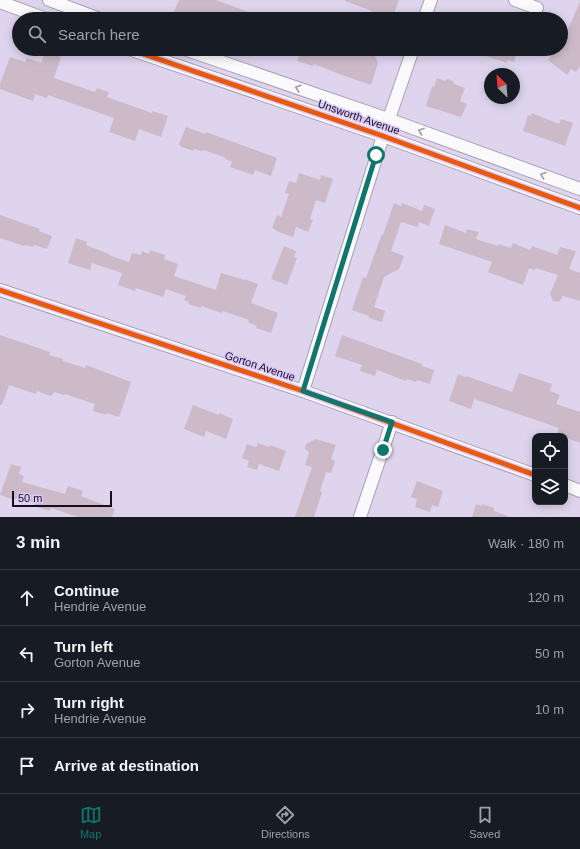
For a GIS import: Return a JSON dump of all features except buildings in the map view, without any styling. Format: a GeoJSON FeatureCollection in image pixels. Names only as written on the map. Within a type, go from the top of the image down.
{"type":"FeatureCollection","features":[{"type":"Feature","properties":{"kind":"street"},"geometry":{"type":"LineString","coordinates":[[49,0],[81,12]]}},
{"type":"Feature","properties":{"kind":"street"},"geometry":{"type":"LineString","coordinates":[[427,12],[431,0]]}},
{"type":"Feature","properties":{"kind":"street"},"geometry":{"type":"LineString","coordinates":[[515,0],[537,8]]}},
{"type":"Feature","properties":{"kind":"street"},"geometry":{"type":"LineString","coordinates":[[0,2],[27,12]]}},
{"type":"Feature","properties":{"kind":"street","name":"Unsworth Avenue"},"geometry":{"type":"LineString","coordinates":[[150,56],[382,136],[580,208]]}},
{"type":"Feature","properties":{"kind":"street","name":"Unsworth Avenue"},"geometry":{"type":"LineString","coordinates":[[204,56],[388,119],[580,189]]}},
{"type":"Feature","properties":{"kind":"street"},"geometry":{"type":"LineString","coordinates":[[303,391],[382,136],[410,56]]}},
{"type":"Feature","properties":{"kind":"street","name":"Gorton Avenue"},"geometry":{"type":"LineString","coordinates":[[0,290],[303,391],[532,473]]}},
{"type":"Feature","properties":{"kind":"street"},"geometry":{"type":"LineString","coordinates":[[360,517],[392,422]]}},
{"type":"Feature","properties":{"kind":"street"},"geometry":{"type":"LineString","coordinates":[[568,487],[580,491]]}},
{"type":"Feature","properties":{"kind":"cycle path"},"geometry":{"type":"LineString","coordinates":[[149,56],[383,136],[580,208]]}},
{"type":"Feature","properties":{"kind":"cycle path"},"geometry":{"type":"LineString","coordinates":[[0,290],[303,391],[532,474]]}},
{"type":"Feature","properties":{"kind":"route"},"geometry":{"type":"LineString","coordinates":[[376,155],[303,391],[392,422],[383,450]]}}]}
